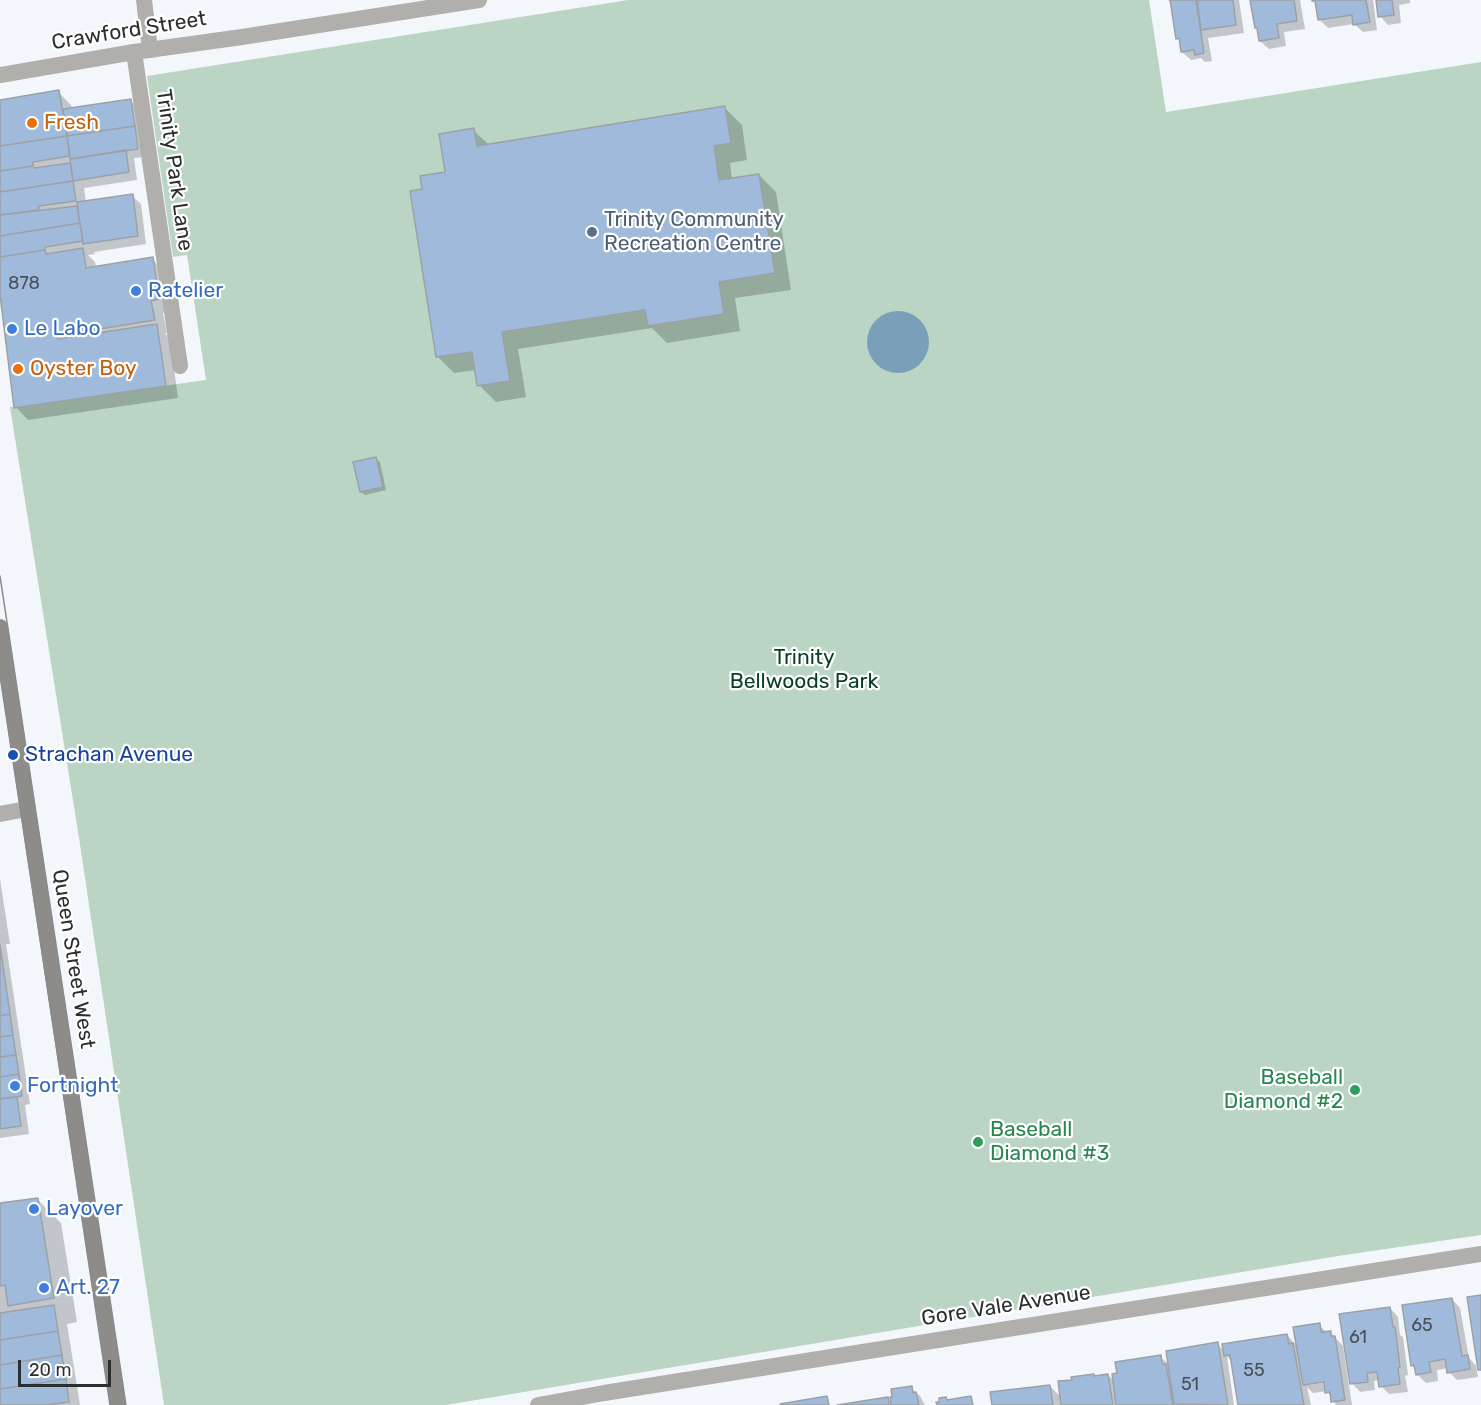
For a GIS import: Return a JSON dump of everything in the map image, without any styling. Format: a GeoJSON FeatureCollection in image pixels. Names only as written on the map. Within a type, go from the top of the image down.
{"type":"FeatureCollection","features":[{"type":"Feature","properties":{"kind":"main road","name":"Queen Street West"},"geometry":{"type":"LineString","coordinates":[[0,627],[118,1405]]}},
{"type":"Feature","properties":{"kind":"street","name":"Trinity Park Lane"},"geometry":{"type":"LineString","coordinates":[[144,0],[142,51],[180,366]]}},
{"type":"Feature","properties":{"kind":"street","name":"Crawford Street"},"geometry":{"type":"LineString","coordinates":[[0,75],[479,0]]}},
{"type":"Feature","properties":{"kind":"street"},"geometry":{"type":"LineString","coordinates":[[0,814],[27,808]]}},
{"type":"Feature","properties":{"kind":"street","name":"Gore Vale Avenue"},"geometry":{"type":"LineString","coordinates":[[538,1405],[1481,1254]]}},
{"type":"Feature","properties":{"kind":"green space","name":"Trinity Bellwoods Park"},"geometry":{"type":"Polygon","coordinates":[[[628,0],[1149,0],[1166,112],[1481,62],[1481,1235],[1338,1256],[446,1405],[164,1405],[79,838],[10,407],[206,380],[187,255],[173,257],[147,76],[628,0]]]}},
{"type":"Feature","properties":{"kind":"water"},"geometry":{"type":"Polygon","coordinates":[[[898,311],[915,316],[920,320],[924,325],[929,342],[924,359],[920,364],[915,368],[898,373],[881,368],[876,364],[872,359],[867,342],[872,325],[876,320],[881,316],[898,311]]]}},
{"type":"Feature","properties":{"kind":"building"},"geometry":{"type":"Polygon","coordinates":[[[1170,0],[1196,0],[1204,53],[1195,55],[1194,50],[1181,52],[1179,38],[1176,39],[1170,0]]]}},
{"type":"Feature","properties":{"kind":"building"},"geometry":{"type":"Polygon","coordinates":[[[1197,0],[1233,0],[1236,25],[1201,30],[1197,0]]]}},
{"type":"Feature","properties":{"kind":"building"},"geometry":{"type":"Polygon","coordinates":[[[1250,0],[1294,0],[1297,21],[1277,24],[1279,38],[1259,41],[1250,0]]]}},
{"type":"Feature","properties":{"kind":"building"},"geometry":{"type":"Polygon","coordinates":[[[1312,0],[1366,0],[1370,22],[1353,25],[1352,15],[1318,20],[1315,1],[1312,0]]]}},
{"type":"Feature","properties":{"kind":"building"},"geometry":{"type":"Polygon","coordinates":[[[1376,0],[1392,0],[1394,15],[1378,17],[1376,0]]]}},
{"type":"Feature","properties":{"kind":"building","name":"Fresh"},"geometry":{"type":"Polygon","coordinates":[[[59,90],[67,136],[0,146],[0,100],[59,90]]]}},
{"type":"Feature","properties":{"kind":"building"},"geometry":{"type":"Polygon","coordinates":[[[131,99],[135,126],[67,136],[63,109],[131,99]]]}},
{"type":"Feature","properties":{"kind":"building","name":"Trinity Community Recreation Centre"},"geometry":{"type":"Polygon","coordinates":[[[725,106],[731,143],[714,146],[719,180],[759,174],[775,273],[719,282],[724,314],[648,326],[645,310],[502,332],[510,381],[477,386],[472,352],[436,357],[410,191],[422,189],[420,176],[445,172],[439,134],[474,128],[477,146],[725,106]]]}},
{"type":"Feature","properties":{"kind":"building"},"geometry":{"type":"Polygon","coordinates":[[[135,126],[138,149],[70,159],[67,136],[135,126]]]}},
{"type":"Feature","properties":{"kind":"building"},"geometry":{"type":"Polygon","coordinates":[[[67,136],[70,156],[33,162],[33,166],[0,171],[0,146],[67,136]]]}},
{"type":"Feature","properties":{"kind":"building"},"geometry":{"type":"Polygon","coordinates":[[[126,150],[129,172],[73,181],[70,159],[126,150]]]}},
{"type":"Feature","properties":{"kind":"building"},"geometry":{"type":"Polygon","coordinates":[[[70,163],[73,181],[0,192],[0,171],[70,163]]]}},
{"type":"Feature","properties":{"kind":"building"},"geometry":{"type":"Polygon","coordinates":[[[73,181],[76,201],[39,206],[39,210],[0,215],[0,192],[73,181]]]}},
{"type":"Feature","properties":{"kind":"building"},"geometry":{"type":"Polygon","coordinates":[[[133,194],[138,236],[83,244],[77,202],[133,194]]]}},
{"type":"Feature","properties":{"kind":"building"},"geometry":{"type":"Polygon","coordinates":[[[77,206],[80,223],[0,236],[0,215],[77,206]]]}},
{"type":"Feature","properties":{"kind":"building"},"geometry":{"type":"Polygon","coordinates":[[[80,223],[83,241],[0,257],[0,236],[80,223]]]}},
{"type":"Feature","properties":{"kind":"building"},"geometry":{"type":"Polygon","coordinates":[[[83,248],[86,268],[153,257],[159,299],[151,301],[155,320],[57,336],[58,339],[157,324],[166,386],[14,408],[0,295],[0,257],[45,250],[46,254],[83,248]]]}},
{"type":"Feature","properties":{"kind":"building"},"geometry":{"type":"Polygon","coordinates":[[[376,457],[383,487],[360,492],[353,462],[376,457]]]}},
{"type":"Feature","properties":{"kind":"building"},"geometry":{"type":"Polygon","coordinates":[[[0,945],[10,1014],[0,1016],[0,945]]]}},
{"type":"Feature","properties":{"kind":"building"},"geometry":{"type":"Polygon","coordinates":[[[10,1014],[13,1035],[0,1037],[0,1016],[10,1014]]]}},
{"type":"Feature","properties":{"kind":"building"},"geometry":{"type":"Polygon","coordinates":[[[13,1035],[16,1055],[0,1057],[0,1037],[13,1035]]]}},
{"type":"Feature","properties":{"kind":"building"},"geometry":{"type":"Polygon","coordinates":[[[16,1055],[19,1074],[0,1077],[0,1057],[16,1055]]]}},
{"type":"Feature","properties":{"kind":"building"},"geometry":{"type":"Polygon","coordinates":[[[19,1074],[22,1096],[0,1099],[0,1077],[19,1074]]]}},
{"type":"Feature","properties":{"kind":"building"},"geometry":{"type":"Polygon","coordinates":[[[17,1097],[21,1126],[0,1129],[0,1099],[17,1097]]]}},
{"type":"Feature","properties":{"kind":"building"},"geometry":{"type":"Polygon","coordinates":[[[38,1198],[54,1298],[8,1306],[5,1285],[0,1286],[0,1203],[38,1198]]]}},
{"type":"Feature","properties":{"kind":"building"},"geometry":{"type":"Polygon","coordinates":[[[1481,1295],[1481,1370],[1478,1370],[1467,1297],[1481,1295]]]}},
{"type":"Feature","properties":{"kind":"building"},"geometry":{"type":"Polygon","coordinates":[[[1452,1298],[1462,1356],[1468,1355],[1470,1369],[1447,1373],[1445,1359],[1429,1362],[1431,1372],[1416,1375],[1414,1365],[1411,1366],[1402,1305],[1452,1298]]]}},
{"type":"Feature","properties":{"kind":"building"},"geometry":{"type":"Polygon","coordinates":[[[54,1305],[58,1331],[0,1340],[0,1313],[54,1305]]]}},
{"type":"Feature","properties":{"kind":"building"},"geometry":{"type":"Polygon","coordinates":[[[1390,1307],[1393,1327],[1395,1327],[1400,1384],[1379,1387],[1377,1372],[1367,1373],[1368,1382],[1350,1384],[1339,1314],[1390,1307]]]}},
{"type":"Feature","properties":{"kind":"building"},"geometry":{"type":"Polygon","coordinates":[[[1320,1323],[1321,1332],[1331,1331],[1331,1336],[1335,1336],[1345,1400],[1331,1402],[1330,1392],[1325,1393],[1324,1382],[1303,1385],[1293,1327],[1320,1323]]]}},
{"type":"Feature","properties":{"kind":"building"},"geometry":{"type":"Polygon","coordinates":[[[58,1331],[62,1355],[0,1365],[0,1340],[58,1331]]]}},
{"type":"Feature","properties":{"kind":"building"},"geometry":{"type":"Polygon","coordinates":[[[1287,1334],[1289,1344],[1293,1343],[1304,1405],[1238,1405],[1230,1355],[1224,1356],[1222,1344],[1287,1334]]]}},
{"type":"Feature","properties":{"kind":"building"},"geometry":{"type":"Polygon","coordinates":[[[1218,1342],[1228,1405],[1174,1404],[1166,1351],[1218,1342]]]}},
{"type":"Feature","properties":{"kind":"building"},"geometry":{"type":"Polygon","coordinates":[[[62,1355],[66,1379],[0,1389],[0,1365],[62,1355]]]}},
{"type":"Feature","properties":{"kind":"building"},"geometry":{"type":"Polygon","coordinates":[[[1161,1355],[1162,1364],[1166,1364],[1173,1405],[1116,1405],[1112,1374],[1117,1373],[1115,1362],[1161,1355]]]}},
{"type":"Feature","properties":{"kind":"building"},"geometry":{"type":"Polygon","coordinates":[[[1094,1374],[1094,1376],[1108,1374],[1113,1405],[1061,1405],[1058,1381],[1094,1374]]]}},
{"type":"Feature","properties":{"kind":"building"},"geometry":{"type":"Polygon","coordinates":[[[66,1379],[69,1402],[47,1405],[0,1405],[0,1389],[66,1379]]]}},
{"type":"Feature","properties":{"kind":"building"},"geometry":{"type":"Polygon","coordinates":[[[1050,1385],[1053,1405],[992,1405],[990,1392],[1050,1385]]]}},
{"type":"Feature","properties":{"kind":"building"},"geometry":{"type":"Polygon","coordinates":[[[912,1386],[919,1405],[891,1405],[891,1389],[912,1386]]]}},
{"type":"Feature","properties":{"kind":"building"},"geometry":{"type":"Polygon","coordinates":[[[827,1396],[829,1405],[780,1404],[827,1396]]]}},
{"type":"Feature","properties":{"kind":"building"},"geometry":{"type":"Polygon","coordinates":[[[971,1396],[973,1405],[937,1405],[936,1402],[939,1402],[939,1398],[946,1397],[947,1400],[971,1396]]]}},
{"type":"Feature","properties":{"kind":"building"},"geometry":{"type":"Polygon","coordinates":[[[888,1397],[889,1405],[837,1405],[888,1397]]]}},
{"type":"Feature","properties":{"kind":"tram line"},"geometry":{"type":"LineString","coordinates":[[0,576],[126,1405]]}},
{"type":"Feature","properties":{"kind":"tram line"},"geometry":{"type":"LineString","coordinates":[[0,672],[110,1405]]}},
{"type":"Feature","properties":{"kind":"place","name":"Fresh"},"geometry":{"type":"Point","coordinates":[32,123]}},
{"type":"Feature","properties":{"kind":"place","name":"Trinity Community Recreation Centre"},"geometry":{"type":"Point","coordinates":[592,232]}},
{"type":"Feature","properties":{"kind":"place","name":"Ratelier"},"geometry":{"type":"Point","coordinates":[136,291]}},
{"type":"Feature","properties":{"kind":"place","name":"Le Labo"},"geometry":{"type":"Point","coordinates":[12,329]}},
{"type":"Feature","properties":{"kind":"place","name":"Oyster Boy"},"geometry":{"type":"Point","coordinates":[18,369]}},
{"type":"Feature","properties":{"kind":"place","name":"Strachan Avenue"},"geometry":{"type":"Point","coordinates":[13,755]}},
{"type":"Feature","properties":{"kind":"place","name":"Fortnight"},"geometry":{"type":"Point","coordinates":[15,1086]}},
{"type":"Feature","properties":{"kind":"place","name":"Baseball Diamond #2"},"geometry":{"type":"Point","coordinates":[1355,1090]}},
{"type":"Feature","properties":{"kind":"place","name":"Baseball Diamond #3"},"geometry":{"type":"Point","coordinates":[978,1142]}},
{"type":"Feature","properties":{"kind":"place","name":"Layover"},"geometry":{"type":"Point","coordinates":[34,1209]}},
{"type":"Feature","properties":{"kind":"place","name":"Art. 27"},"geometry":{"type":"Point","coordinates":[44,1288]}}]}
